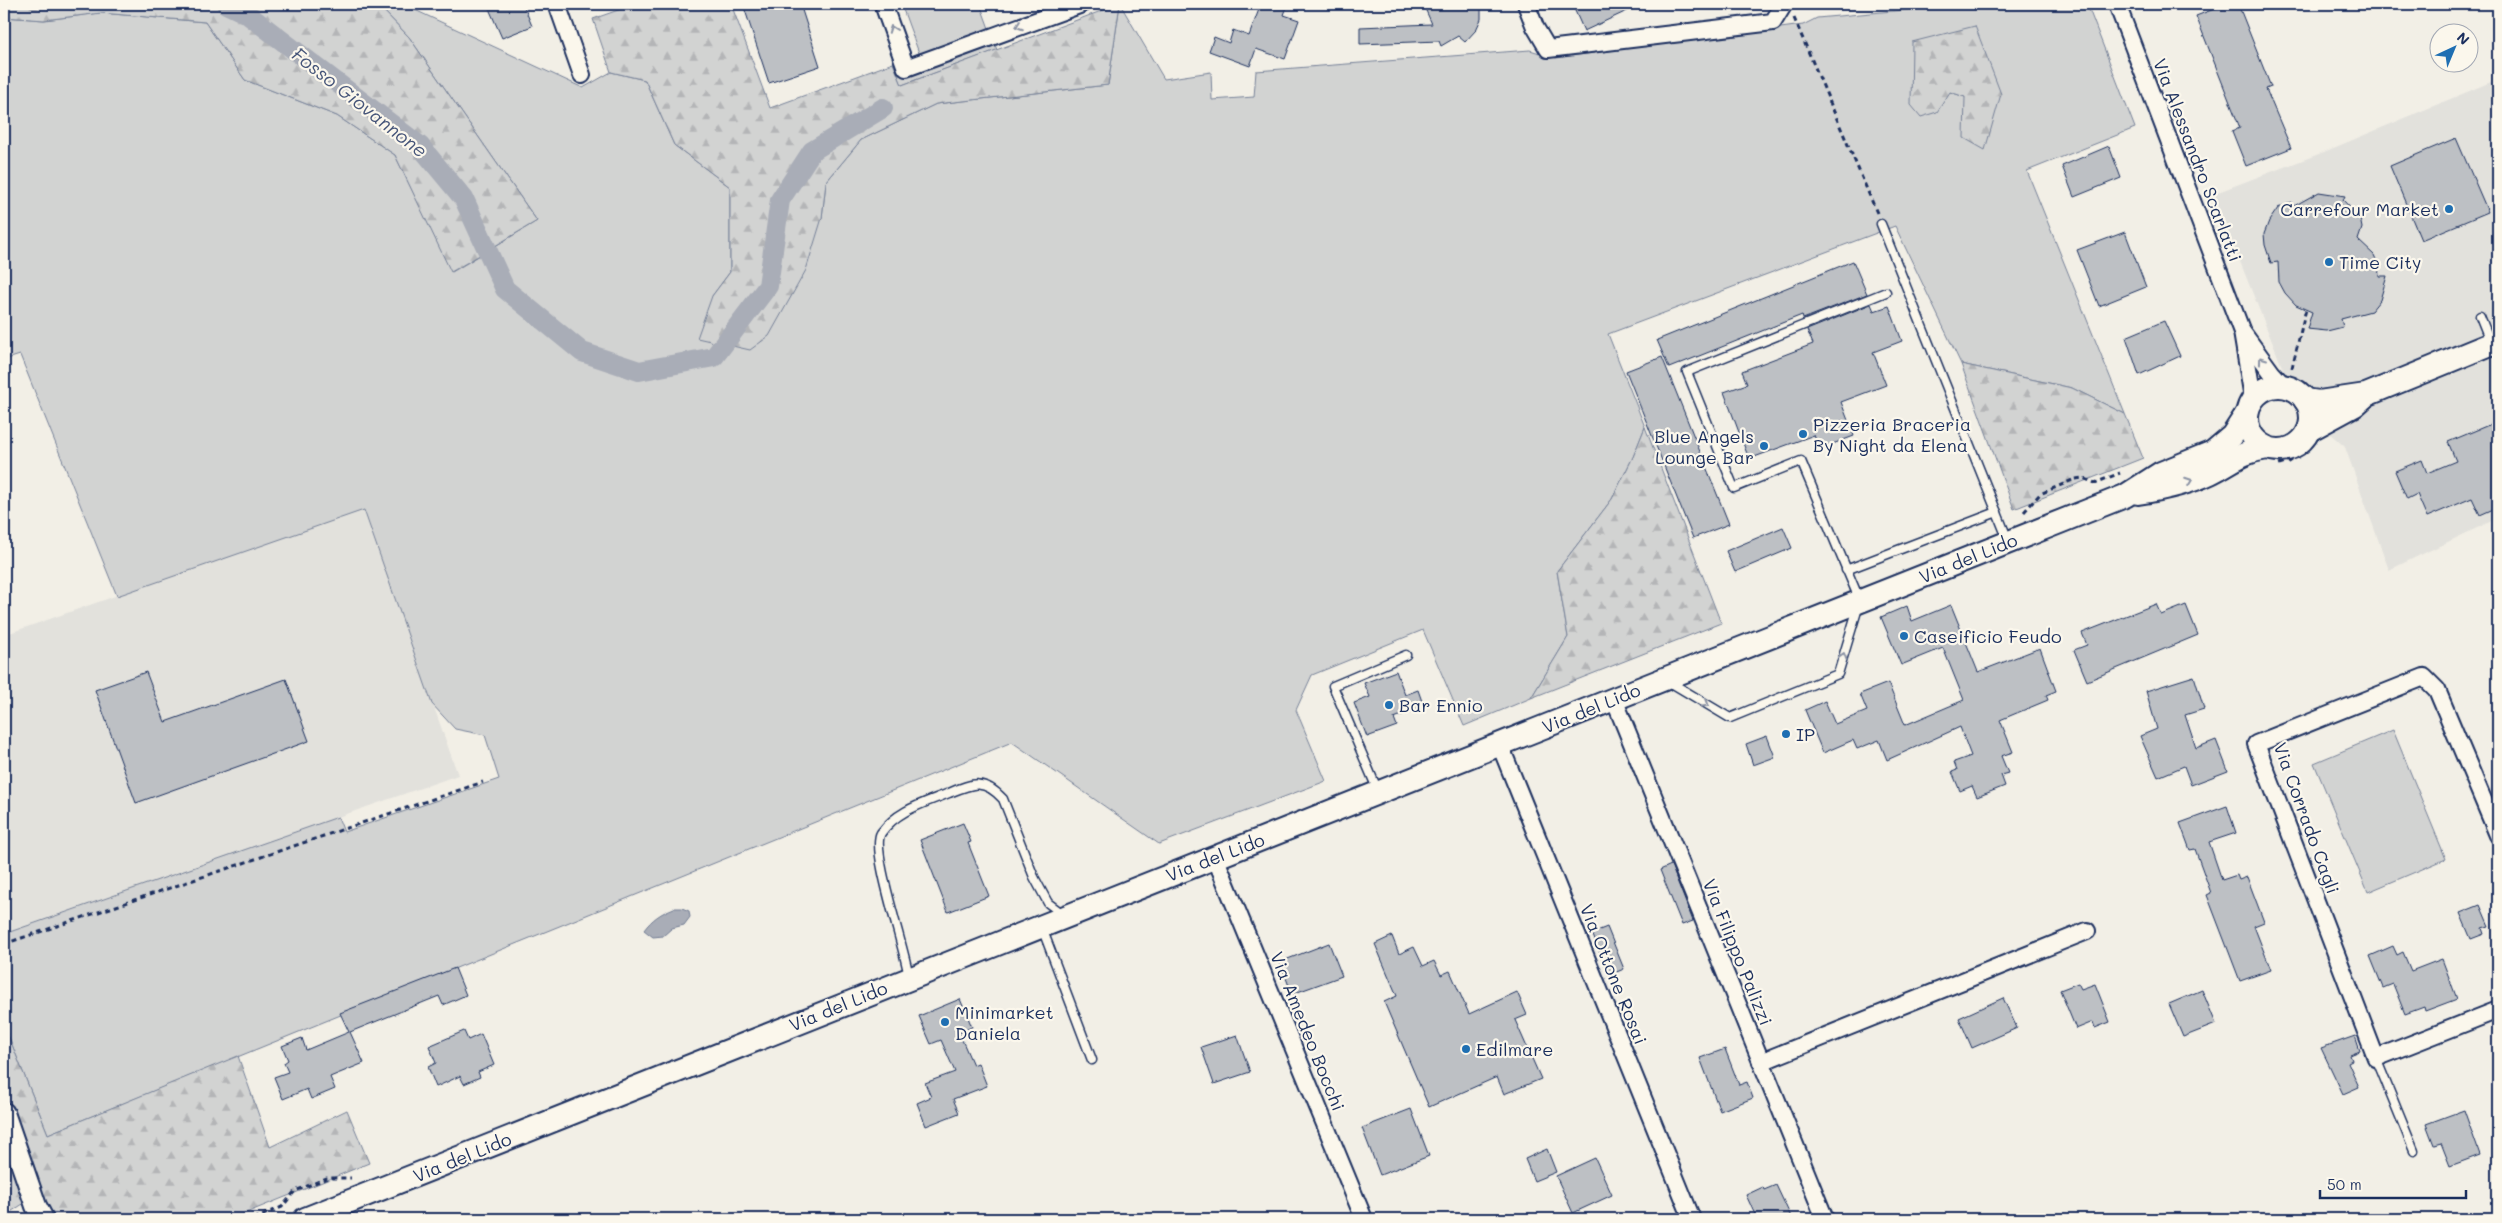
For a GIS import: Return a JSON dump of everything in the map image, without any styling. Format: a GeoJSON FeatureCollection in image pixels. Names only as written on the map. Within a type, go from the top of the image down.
{"type":"FeatureCollection","features":[{"type":"Feature","properties":{"kind":"main road"},"geometry":{"type":"LineString","coordinates":[[2305,400],[2319,402],[2366,395],[2496,343]]}},
{"type":"Feature","properties":{"kind":"main road"},"geometry":{"type":"LineString","coordinates":[[2309,430],[2310,409],[2305,400],[2292,388],[2287,376],[2267,387],[2250,405],[2246,424],[2250,434],[2258,443],[2267,448],[2284,450],[2292,448],[2299,443],[2309,430],[2355,405],[2366,395]]}},
{"type":"Feature","properties":{"kind":"main road","name":"Via del Lido"},"geometry":{"type":"LineString","coordinates":[[2125,496],[2161,473],[2213,452],[2232,436],[2250,405]]}},
{"type":"Feature","properties":{"kind":"main road","name":"Via del Lido"},"geometry":{"type":"LineString","coordinates":[[305,1219],[1041,925],[1379,793],[2125,496],[2186,483],[2212,472],[2239,455],[2267,448]]}},
{"type":"Feature","properties":{"kind":"street"},"geometry":{"type":"LineString","coordinates":[[557,4],[582,75]]}},
{"type":"Feature","properties":{"kind":"street"},"geometry":{"type":"LineString","coordinates":[[883,4],[906,68],[1082,4]]}},
{"type":"Feature","properties":{"kind":"street"},"geometry":{"type":"LineString","coordinates":[[1526,4],[1535,27],[1548,49],[1773,22],[1788,8]]}},
{"type":"Feature","properties":{"kind":"street","name":"Via Alessandro Scarlatti"},"geometry":{"type":"LineString","coordinates":[[2123,6],[2242,332],[2250,405]]}},
{"type":"Feature","properties":{"kind":"street","name":"Via Alessandro Scarlatti"},"geometry":{"type":"LineString","coordinates":[[2242,332],[2272,373],[2287,376]]}},
{"type":"Feature","properties":{"kind":"street","name":"Via Corrado Cagli"},"geometry":{"type":"LineString","coordinates":[[2376,1058],[2256,744],[2424,677],[2437,690],[2498,834]]}},
{"type":"Feature","properties":{"kind":"street","name":"Via Filippo Palizzi"},"geometry":{"type":"LineString","coordinates":[[1614,699],[1825,1219]]}},
{"type":"Feature","properties":{"kind":"street","name":"Via Ottone Rosai"},"geometry":{"type":"LineString","coordinates":[[1500,745],[1692,1219]]}},
{"type":"Feature","properties":{"kind":"street","name":"Via Amedeo Bocchi"},"geometry":{"type":"LineString","coordinates":[[1215,857],[1364,1219]]}},
{"type":"Feature","properties":{"kind":"street"},"geometry":{"type":"LineString","coordinates":[[1761,1062],[2087,931]]}},
{"type":"Feature","properties":{"kind":"street"},"geometry":{"type":"LineString","coordinates":[[2376,1058],[2498,1010]]}},
{"type":"Feature","properties":{"kind":"street"},"geometry":{"type":"LineString","coordinates":[[4,1113],[38,1215]]}},
{"type":"Feature","properties":{"kind":"lane"},"geometry":{"type":"LineString","coordinates":[[1881,224],[2008,542]]}},
{"type":"Feature","properties":{"kind":"lane"},"geometry":{"type":"LineString","coordinates":[[1664,679],[1730,718],[1838,674],[1860,602],[1801,461],[1734,488],[1688,372],[1886,292]]}},
{"type":"Feature","properties":{"kind":"lane"},"geometry":{"type":"LineString","coordinates":[[2480,316],[2496,343]]}},
{"type":"Feature","properties":{"kind":"lane"},"geometry":{"type":"LineString","coordinates":[[1846,570],[1996,512]]}},
{"type":"Feature","properties":{"kind":"lane"},"geometry":{"type":"LineString","coordinates":[[1379,793],[1333,686],[1406,655]]}},
{"type":"Feature","properties":{"kind":"lane"},"geometry":{"type":"LineString","coordinates":[[910,978],[907,960],[879,857],[880,835],[891,822],[904,812],[969,785],[982,784],[995,790],[1003,799],[1039,886],[1048,903],[1065,916]]}},
{"type":"Feature","properties":{"kind":"lane"},"geometry":{"type":"LineString","coordinates":[[1041,925],[1092,1060]]}},
{"type":"Feature","properties":{"kind":"lane"},"geometry":{"type":"LineString","coordinates":[[2376,1058],[2414,1151]]}},
{"type":"Feature","properties":{"kind":"path"},"geometry":{"type":"LineString","coordinates":[[1788,8],[1881,224]]}},
{"type":"Feature","properties":{"kind":"path"},"geometry":{"type":"LineString","coordinates":[[2287,376],[2306,309]]}},
{"type":"Feature","properties":{"kind":"path"},"geometry":{"type":"LineString","coordinates":[[2017,515],[2026,511],[2040,494],[2048,490],[2075,479],[2083,478],[2095,483],[2121,472]]}},
{"type":"Feature","properties":{"kind":"path"},"geometry":{"type":"LineString","coordinates":[[4,944],[483,782]]}},
{"type":"Feature","properties":{"kind":"shaded area"},"geometry":{"type":"Polygon","coordinates":[[[2498,79],[2498,518],[2389,570],[2345,447],[2297,404],[2213,194],[2324,152],[2498,79]]]}},
{"type":"Feature","properties":{"kind":"shaded area"},"geometry":{"type":"Polygon","coordinates":[[[364,509],[458,775],[4,934],[4,635],[364,509]]]}},
{"type":"Feature","properties":{"kind":"shaded area"},"geometry":{"type":"Polygon","coordinates":[[[674,908],[682,908],[689,911],[690,917],[684,925],[672,928],[663,936],[653,937],[644,930],[657,917],[674,908]]]}},
{"type":"Feature","properties":{"kind":"green space"},"geometry":{"type":"Polygon","coordinates":[[[4,4],[377,4],[409,37],[537,221],[451,272],[395,155],[337,116],[245,80],[205,22],[101,13],[44,20],[4,17],[4,4]]]}},
{"type":"Feature","properties":{"kind":"green space"},"geometry":{"type":"Polygon","coordinates":[[[377,4],[402,4],[583,88],[611,72],[645,80],[674,145],[730,187],[730,272],[712,296],[822,218],[826,182],[861,140],[936,104],[1108,85],[1120,4],[1164,79],[1211,72],[1212,100],[1254,97],[1256,71],[1530,50],[1556,58],[1803,25],[1817,18],[1969,4],[2087,4],[2135,128],[2027,171],[2125,414],[2072,388],[1961,364],[1895,226],[1608,334],[1645,427],[1633,457],[1612,499],[1557,571],[1568,637],[1531,698],[1464,726],[1423,630],[1312,675],[1296,710],[1326,781],[1159,844],[1012,742],[48,1134],[4,1025],[4,934],[338,817],[344,832],[499,779],[485,735],[455,729],[432,704],[364,510],[117,596],[20,355],[4,360],[4,17],[44,20],[101,13],[205,22],[245,80],[337,116],[395,155],[452,272],[537,221],[409,37],[377,4]],[[1950,92],[1965,97],[2001,94],[1950,92]]]}},
{"type":"Feature","properties":{"kind":"green space"},"geometry":{"type":"Polygon","coordinates":[[[635,4],[731,4],[770,108],[893,63],[902,85],[1120,4],[1108,85],[936,104],[861,140],[826,182],[822,218],[806,270],[769,336],[750,350],[697,338],[712,296],[730,272],[730,187],[674,145],[645,80],[611,72],[593,19],[635,4]]]}},
{"type":"Feature","properties":{"kind":"green space"},"geometry":{"type":"Polygon","coordinates":[[[901,4],[980,4],[997,50],[902,85],[893,63],[919,53],[901,4]]]}},
{"type":"Feature","properties":{"kind":"green space"},"geometry":{"type":"Polygon","coordinates":[[[1975,26],[2001,94],[1985,150],[1964,138],[1965,97],[1950,92],[1937,112],[1921,117],[1911,105],[1912,42],[1975,26]]]}},
{"type":"Feature","properties":{"kind":"green space"},"geometry":{"type":"Polygon","coordinates":[[[1961,364],[2072,388],[2125,414],[2143,458],[2014,509],[1961,364]]]}},
{"type":"Feature","properties":{"kind":"green space"},"geometry":{"type":"Polygon","coordinates":[[[1645,427],[1721,623],[1531,698],[1568,637],[1557,571],[1612,499],[1633,457],[1645,427]]]}},
{"type":"Feature","properties":{"kind":"green space"},"geometry":{"type":"Polygon","coordinates":[[[2393,730],[2446,859],[2368,892],[2314,763],[2393,730]]]}},
{"type":"Feature","properties":{"kind":"green space"},"geometry":{"type":"Polygon","coordinates":[[[4,1025],[48,1134],[238,1056],[270,1147],[347,1110],[369,1163],[231,1219],[48,1219],[37,1195],[9,1213],[4,1202],[4,1025]]]}},
{"type":"Feature","properties":{"kind":"building"},"geometry":{"type":"Polygon","coordinates":[[[487,4],[523,4],[532,26],[502,38],[487,4]]]}},
{"type":"Feature","properties":{"kind":"building"},"geometry":{"type":"Polygon","coordinates":[[[743,4],[800,4],[820,66],[769,83],[743,4]]]}},
{"type":"Feature","properties":{"kind":"building"},"geometry":{"type":"Polygon","coordinates":[[[1261,4],[1288,4],[1284,15],[1299,20],[1285,59],[1256,49],[1250,66],[1209,51],[1214,37],[1229,43],[1233,30],[1249,36],[1261,4]]]}},
{"type":"Feature","properties":{"kind":"building"},"geometry":{"type":"Polygon","coordinates":[[[1423,4],[1481,4],[1481,19],[1476,30],[1465,42],[1458,36],[1441,46],[1439,41],[1360,44],[1360,27],[1432,24],[1423,4]]]}},
{"type":"Feature","properties":{"kind":"building"},"geometry":{"type":"Polygon","coordinates":[[[1572,4],[1642,4],[1584,31],[1572,4]]]}},
{"type":"Feature","properties":{"kind":"building"},"geometry":{"type":"Polygon","coordinates":[[[2227,4],[2238,4],[2271,87],[2266,89],[2291,148],[2246,166],[2232,131],[2240,128],[2196,16],[2227,4]]]}},
{"type":"Feature","properties":{"kind":"building"},"geometry":{"type":"Polygon","coordinates":[[[2456,138],[2488,212],[2421,240],[2390,166],[2456,138]]]}},
{"type":"Feature","properties":{"kind":"building"},"geometry":{"type":"Polygon","coordinates":[[[2109,146],[2121,178],[2074,197],[2062,166],[2109,146]]]}},
{"type":"Feature","properties":{"kind":"building","name":"Time City"},"geometry":{"type":"Polygon","coordinates":[[[2319,192],[2345,196],[2343,200],[2360,218],[2362,228],[2358,240],[2374,255],[2378,264],[2379,276],[2387,276],[2380,300],[2371,311],[2341,319],[2343,327],[2327,331],[2307,329],[2312,312],[2296,305],[2285,293],[2279,282],[2278,262],[2271,263],[2265,245],[2264,234],[2269,221],[2278,208],[2292,202],[2294,206],[2319,192]]]}},
{"type":"Feature","properties":{"kind":"building"},"geometry":{"type":"Polygon","coordinates":[[[2125,232],[2146,287],[2099,306],[2077,250],[2125,232]]]}},
{"type":"Feature","properties":{"kind":"building"},"geometry":{"type":"Polygon","coordinates":[[[1853,261],[1867,294],[1803,319],[1802,315],[1669,368],[1657,340],[1853,261]]]}},
{"type":"Feature","properties":{"kind":"building"},"geometry":{"type":"Polygon","coordinates":[[[1871,304],[1874,311],[1889,306],[1902,341],[1873,352],[1886,385],[1841,402],[1854,436],[1819,449],[1814,435],[1749,459],[1724,392],[1747,384],[1742,371],[1813,344],[1807,330],[1871,304]]]}},
{"type":"Feature","properties":{"kind":"building"},"geometry":{"type":"Polygon","coordinates":[[[2164,321],[2180,356],[2139,375],[2126,337],[2164,321]]]}},
{"type":"Feature","properties":{"kind":"building"},"geometry":{"type":"Polygon","coordinates":[[[1662,357],[1729,524],[1693,538],[1626,371],[1662,357]]]}},
{"type":"Feature","properties":{"kind":"building"},"geometry":{"type":"Polygon","coordinates":[[[2491,424],[2498,442],[2498,507],[2480,515],[2472,498],[2427,517],[2417,494],[2407,499],[2395,471],[2422,460],[2427,473],[2456,461],[2448,442],[2491,424]]]}},
{"type":"Feature","properties":{"kind":"building"},"geometry":{"type":"Polygon","coordinates":[[[1783,527],[1792,548],[1735,572],[1726,551],[1783,527]]]}},
{"type":"Feature","properties":{"kind":"building"},"geometry":{"type":"Polygon","coordinates":[[[2156,604],[2161,615],[2186,605],[2198,635],[2087,681],[2074,650],[2087,645],[2082,633],[2156,604]]]}},
{"type":"Feature","properties":{"kind":"building"},"geometry":{"type":"Polygon","coordinates":[[[1951,605],[1978,672],[2040,648],[2056,691],[2046,695],[2048,700],[2000,720],[2013,752],[2001,756],[2008,773],[2001,775],[2005,786],[1977,797],[1972,786],[1960,791],[1952,772],[1957,770],[1954,762],[1971,756],[1960,727],[1887,760],[1879,740],[1857,749],[1853,740],[1823,753],[1805,710],[1825,701],[1835,724],[1867,711],[1860,694],[1888,683],[1905,725],[1964,700],[1943,648],[1901,665],[1881,617],[1907,606],[1912,621],[1951,605]]]}},
{"type":"Feature","properties":{"kind":"building","name":"Bar Ennio"},"geometry":{"type":"Polygon","coordinates":[[[1396,671],[1405,695],[1418,690],[1424,707],[1394,718],[1397,726],[1367,737],[1354,703],[1370,697],[1364,683],[1396,671]]]}},
{"type":"Feature","properties":{"kind":"building"},"geometry":{"type":"Polygon","coordinates":[[[146,672],[165,722],[286,679],[309,741],[136,803],[95,690],[146,672]]]}},
{"type":"Feature","properties":{"kind":"building"},"geometry":{"type":"Polygon","coordinates":[[[2194,676],[2204,709],[2185,715],[2196,748],[2216,740],[2228,771],[2191,785],[2184,766],[2158,777],[2140,736],[2157,729],[2146,691],[2194,676]]]}},
{"type":"Feature","properties":{"kind":"building"},"geometry":{"type":"Polygon","coordinates":[[[1767,736],[1775,757],[1753,765],[1746,744],[1767,736]]]}},
{"type":"Feature","properties":{"kind":"building"},"geometry":{"type":"Polygon","coordinates":[[[2227,806],[2236,833],[2209,842],[2222,880],[2237,875],[2239,880],[2247,877],[2264,922],[2254,926],[2271,970],[2240,981],[2207,895],[2211,893],[2195,849],[2190,850],[2180,823],[2227,806]]]}},
{"type":"Feature","properties":{"kind":"building"},"geometry":{"type":"Polygon","coordinates":[[[963,823],[971,842],[968,843],[989,896],[948,912],[920,840],[963,823]]]}},
{"type":"Feature","properties":{"kind":"building"},"geometry":{"type":"Polygon","coordinates":[[[1671,865],[1693,921],[1682,925],[1660,870],[1671,865]]]}},
{"type":"Feature","properties":{"kind":"building"},"geometry":{"type":"Polygon","coordinates":[[[2480,905],[2489,926],[2482,928],[2484,934],[2471,939],[2460,913],[2480,905]]]}},
{"type":"Feature","properties":{"kind":"building"},"geometry":{"type":"Polygon","coordinates":[[[1607,927],[1624,969],[1609,975],[1592,933],[1607,927]]]}},
{"type":"Feature","properties":{"kind":"building","name":"Edilmare"},"geometry":{"type":"Polygon","coordinates":[[[1392,936],[1399,954],[1414,947],[1423,966],[1434,961],[1441,975],[1450,971],[1469,1014],[1517,992],[1527,1015],[1515,1020],[1541,1079],[1504,1094],[1497,1077],[1429,1107],[1384,1002],[1397,996],[1375,944],[1392,936]]]}},
{"type":"Feature","properties":{"kind":"building"},"geometry":{"type":"Polygon","coordinates":[[[1329,943],[1342,976],[1292,994],[1280,962],[1329,943]]]}},
{"type":"Feature","properties":{"kind":"building"},"geometry":{"type":"Polygon","coordinates":[[[2393,946],[2397,955],[2403,952],[2411,971],[2442,959],[2457,999],[2425,1011],[2424,1007],[2405,1014],[2393,984],[2383,988],[2370,956],[2393,946]]]}},
{"type":"Feature","properties":{"kind":"building"},"geometry":{"type":"Polygon","coordinates":[[[455,968],[466,995],[443,1005],[439,996],[350,1032],[364,1063],[330,1077],[335,1089],[311,1099],[307,1089],[283,1099],[274,1077],[288,1072],[284,1063],[288,1060],[282,1046],[302,1038],[306,1050],[349,1032],[340,1013],[455,968]]]}},
{"type":"Feature","properties":{"kind":"building"},"geometry":{"type":"Polygon","coordinates":[[[2078,983],[2081,989],[2095,984],[2110,1022],[2095,1028],[2093,1022],[2076,1029],[2060,990],[2078,983]]]}},
{"type":"Feature","properties":{"kind":"building"},"geometry":{"type":"Polygon","coordinates":[[[2202,990],[2216,1024],[2183,1037],[2169,1004],[2202,990]]]}},
{"type":"Feature","properties":{"kind":"building"},"geometry":{"type":"Polygon","coordinates":[[[2003,998],[2017,1028],[1972,1048],[1959,1018],[2003,998]]]}},
{"type":"Feature","properties":{"kind":"building"},"geometry":{"type":"Polygon","coordinates":[[[960,999],[972,1027],[959,1033],[973,1065],[978,1063],[987,1086],[953,1099],[959,1113],[926,1126],[917,1103],[931,1097],[925,1083],[955,1072],[941,1040],[931,1044],[919,1016],[960,999]]]}},
{"type":"Feature","properties":{"kind":"building"},"geometry":{"type":"Polygon","coordinates":[[[464,1031],[468,1040],[481,1034],[494,1065],[478,1072],[480,1077],[464,1084],[460,1076],[436,1087],[428,1067],[436,1063],[429,1046],[464,1031]]]}},
{"type":"Feature","properties":{"kind":"building"},"geometry":{"type":"Polygon","coordinates":[[[1237,1035],[1250,1072],[1214,1084],[1201,1047],[1237,1035]]]}},
{"type":"Feature","properties":{"kind":"building"},"geometry":{"type":"Polygon","coordinates":[[[2355,1036],[2360,1051],[2350,1055],[2352,1060],[2348,1062],[2359,1087],[2343,1094],[2321,1048],[2355,1036]]]}},
{"type":"Feature","properties":{"kind":"building"},"geometry":{"type":"Polygon","coordinates":[[[1725,1049],[1739,1085],[1747,1082],[1753,1098],[1720,1111],[1700,1058],[1725,1049]]]}},
{"type":"Feature","properties":{"kind":"building"},"geometry":{"type":"Polygon","coordinates":[[[1411,1109],[1429,1156],[1380,1175],[1362,1128],[1411,1109]]]}},
{"type":"Feature","properties":{"kind":"building"},"geometry":{"type":"Polygon","coordinates":[[[2464,1110],[2480,1155],[2450,1166],[2441,1143],[2434,1145],[2426,1124],[2464,1110]]]}},
{"type":"Feature","properties":{"kind":"building"},"geometry":{"type":"Polygon","coordinates":[[[1547,1149],[1556,1172],[1534,1181],[1525,1159],[1547,1149]]]}},
{"type":"Feature","properties":{"kind":"building"},"geometry":{"type":"Polygon","coordinates":[[[1595,1158],[1612,1195],[1573,1213],[1556,1176],[1595,1158]]]}},
{"type":"Feature","properties":{"kind":"building"},"geometry":{"type":"Polygon","coordinates":[[[1776,1185],[1792,1219],[1757,1219],[1746,1195],[1763,1187],[1764,1190],[1776,1185]]]}},
{"type":"Feature","properties":{"kind":"waterway","name":"Fosso Giovannone"},"geometry":{"type":"LineString","coordinates":[[226,4],[247,14],[420,146],[464,199],[505,289],[582,352],[639,371],[714,357],[768,286],[780,200],[812,151],[883,108]]}},
{"type":"Feature","properties":{"kind":"place","name":"Carrefour Market"},"geometry":{"type":"Point","coordinates":[2449,209]}},
{"type":"Feature","properties":{"kind":"place","name":"Time City"},"geometry":{"type":"Point","coordinates":[2329,262]}},
{"type":"Feature","properties":{"kind":"place","name":"Pizzeria Braceria By Night da Elena"},"geometry":{"type":"Point","coordinates":[1803,434]}},
{"type":"Feature","properties":{"kind":"place","name":"Blue Angels Lounge Bar"},"geometry":{"type":"Point","coordinates":[1764,446]}},
{"type":"Feature","properties":{"kind":"place","name":"Caseificio Feudo"},"geometry":{"type":"Point","coordinates":[1904,636]}},
{"type":"Feature","properties":{"kind":"place","name":"Bar Ennio"},"geometry":{"type":"Point","coordinates":[1389,705]}},
{"type":"Feature","properties":{"kind":"place","name":"IP"},"geometry":{"type":"Point","coordinates":[1786,734]}},
{"type":"Feature","properties":{"kind":"place","name":"Minimarket Daniela"},"geometry":{"type":"Point","coordinates":[945,1022]}},
{"type":"Feature","properties":{"kind":"place","name":"Edilmare"},"geometry":{"type":"Point","coordinates":[1466,1049]}}]}
